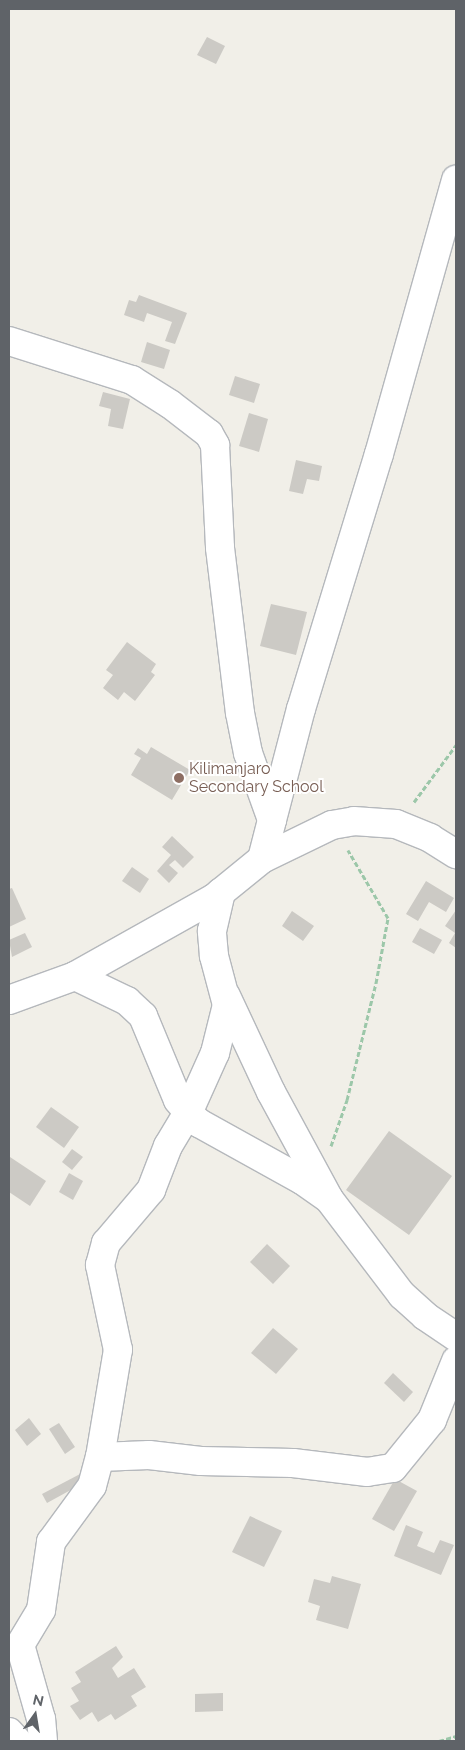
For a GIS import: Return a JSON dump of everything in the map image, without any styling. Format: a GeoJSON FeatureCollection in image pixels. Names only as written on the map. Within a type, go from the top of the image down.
{"type":"FeatureCollection","features":[{"type":"Feature","properties":{"kind":"street"},"geometry":{"type":"LineString","coordinates":[[262,859],[301,710],[379,454],[456,180]]}},
{"type":"Feature","properties":{"kind":"street"},"geometry":{"type":"LineString","coordinates":[[9,341],[132,380],[170,404],[208,434],[218,462],[220,548],[240,713],[248,753],[272,820]]}},
{"type":"Feature","properties":{"kind":"street"},"geometry":{"type":"LineString","coordinates":[[9,1000],[75,976],[221,892],[262,859],[332,825],[354,821],[396,824],[430,838],[456,854]]}},
{"type":"Feature","properties":{"kind":"street"},"geometry":{"type":"LineString","coordinates":[[221,892],[212,931],[214,956],[226,996],[271,1092],[324,1188],[402,1295],[425,1316],[456,1337]]}},
{"type":"Feature","properties":{"kind":"street"},"geometry":{"type":"LineString","coordinates":[[75,976],[128,1001],[142,1016],[178,1100],[199,1123],[302,1180],[324,1188]]}},
{"type":"Feature","properties":{"kind":"street"},"geometry":{"type":"LineString","coordinates":[[43,1741],[41,1719],[20,1645],[41,1610],[51,1542],[92,1486],[100,1458],[118,1350],[101,1277],[102,1254],[113,1234],[151,1190],[168,1146],[188,1113],[215,1053],[226,996]]}},
{"type":"Feature","properties":{"kind":"street"},"geometry":{"type":"LineString","coordinates":[[100,1458],[149,1455],[201,1461],[293,1464],[367,1472],[393,1468],[432,1420],[456,1361]]}},
{"type":"Feature","properties":{"kind":"street"},"geometry":{"type":"LineString","coordinates":[[9,1732],[17,1741]]}},
{"type":"Feature","properties":{"kind":"path"},"geometry":{"type":"LineString","coordinates":[[412,805],[456,745]]}},
{"type":"Feature","properties":{"kind":"path"},"geometry":{"type":"LineString","coordinates":[[324,1188],[376,983],[388,918],[332,825]]}},
{"type":"Feature","properties":{"kind":"path"},"geometry":{"type":"LineString","coordinates":[[439,1741],[456,1736]]}},
{"type":"Feature","properties":{"kind":"building"},"geometry":{"type":"Polygon","coordinates":[[[207,37],[225,46],[216,64],[197,55],[207,37]]]}},
{"type":"Feature","properties":{"kind":"building"},"geometry":{"type":"Polygon","coordinates":[[[139,295],[187,313],[175,344],[165,341],[172,322],[147,313],[144,322],[124,315],[129,300],[136,302],[139,295]]]}},
{"type":"Feature","properties":{"kind":"building"},"geometry":{"type":"Polygon","coordinates":[[[147,342],[170,350],[164,369],[141,362],[147,342]]]}},
{"type":"Feature","properties":{"kind":"building"},"geometry":{"type":"Polygon","coordinates":[[[235,376],[260,384],[254,403],[229,395],[235,376]]]}},
{"type":"Feature","properties":{"kind":"building"},"geometry":{"type":"Polygon","coordinates":[[[103,392],[130,399],[123,429],[108,426],[111,409],[99,406],[103,392]]]}},
{"type":"Feature","properties":{"kind":"building"},"geometry":{"type":"Polygon","coordinates":[[[249,413],[268,419],[259,452],[239,446],[249,413]]]}},
{"type":"Feature","properties":{"kind":"building"},"geometry":{"type":"Polygon","coordinates":[[[296,460],[322,466],[319,481],[307,479],[303,494],[289,491],[296,460]]]}},
{"type":"Feature","properties":{"kind":"building"},"geometry":{"type":"Polygon","coordinates":[[[271,604],[307,612],[296,655],[260,646],[271,604]]]}},
{"type":"Feature","properties":{"kind":"building"},"geometry":{"type":"Polygon","coordinates":[[[127,642],[156,664],[151,672],[155,675],[135,701],[124,692],[118,700],[103,688],[113,675],[106,670],[127,642]]]}},
{"type":"Feature","properties":{"kind":"building"},"geometry":{"type":"Polygon","coordinates":[[[151,747],[190,770],[172,800],[131,775],[141,758],[134,754],[138,748],[147,754],[151,747]]]}},
{"type":"Feature","properties":{"kind":"building"},"geometry":{"type":"Polygon","coordinates":[[[172,836],[194,857],[183,868],[175,860],[169,865],[178,873],[169,883],[157,871],[171,855],[162,847],[172,836]]]}},
{"type":"Feature","properties":{"kind":"building"},"geometry":{"type":"Polygon","coordinates":[[[132,867],[149,879],[140,893],[122,881],[132,867]]]}},
{"type":"Feature","properties":{"kind":"building"},"geometry":{"type":"Polygon","coordinates":[[[426,881],[454,898],[446,912],[429,902],[418,921],[406,914],[426,881]]]}},
{"type":"Feature","properties":{"kind":"building"},"geometry":{"type":"Polygon","coordinates":[[[12,888],[26,919],[9,927],[9,889],[12,888]]]}},
{"type":"Feature","properties":{"kind":"building"},"geometry":{"type":"Polygon","coordinates":[[[456,910],[456,948],[449,943],[455,933],[445,926],[456,910]]]}},
{"type":"Feature","properties":{"kind":"building"},"geometry":{"type":"Polygon","coordinates":[[[292,911],[314,926],[303,941],[282,926],[292,911]]]}},
{"type":"Feature","properties":{"kind":"building"},"geometry":{"type":"Polygon","coordinates":[[[420,928],[442,940],[434,954],[412,942],[420,928]]]}},
{"type":"Feature","properties":{"kind":"building"},"geometry":{"type":"Polygon","coordinates":[[[25,933],[32,947],[12,957],[9,940],[25,933]]]}},
{"type":"Feature","properties":{"kind":"building"},"geometry":{"type":"Polygon","coordinates":[[[51,1107],[79,1127],[64,1148],[36,1127],[51,1107]]]}},
{"type":"Feature","properties":{"kind":"building"},"geometry":{"type":"Polygon","coordinates":[[[389,1131],[452,1176],[409,1235],[346,1190],[389,1131]]]}},
{"type":"Feature","properties":{"kind":"building"},"geometry":{"type":"Polygon","coordinates":[[[72,1149],[83,1157],[72,1170],[62,1162],[72,1149]]]}},
{"type":"Feature","properties":{"kind":"building"},"geometry":{"type":"Polygon","coordinates":[[[10,1157],[46,1181],[30,1206],[9,1192],[10,1157]]]}},
{"type":"Feature","properties":{"kind":"building"},"geometry":{"type":"Polygon","coordinates":[[[69,1173],[83,1181],[73,1200],[59,1192],[69,1173]]]}},
{"type":"Feature","properties":{"kind":"building"},"geometry":{"type":"Polygon","coordinates":[[[267,1244],[290,1266],[273,1284],[250,1262],[267,1244]]]}},
{"type":"Feature","properties":{"kind":"building"},"geometry":{"type":"Polygon","coordinates":[[[273,1328],[298,1349],[276,1374],[251,1353],[273,1328]]]}},
{"type":"Feature","properties":{"kind":"building"},"geometry":{"type":"Polygon","coordinates":[[[393,1373],[413,1392],[404,1402],[384,1383],[393,1373]]]}},
{"type":"Feature","properties":{"kind":"building"},"geometry":{"type":"Polygon","coordinates":[[[29,1418],[41,1434],[27,1446],[15,1430],[29,1418]]]}},
{"type":"Feature","properties":{"kind":"building"},"geometry":{"type":"Polygon","coordinates":[[[59,1423],[75,1447],[65,1454],[49,1429],[59,1423]]]}},
{"type":"Feature","properties":{"kind":"building"},"geometry":{"type":"Polygon","coordinates":[[[82,1473],[87,1481],[47,1503],[42,1494],[82,1473]]]}},
{"type":"Feature","properties":{"kind":"building"},"geometry":{"type":"Polygon","coordinates":[[[395,1479],[417,1491],[394,1531],[372,1519],[395,1479]]]}},
{"type":"Feature","properties":{"kind":"building"},"geometry":{"type":"Polygon","coordinates":[[[250,1516],[282,1531],[264,1567],[232,1552],[250,1516]]]}},
{"type":"Feature","properties":{"kind":"building"},"geometry":{"type":"Polygon","coordinates":[[[406,1525],[423,1532],[417,1546],[434,1553],[440,1540],[454,1545],[441,1575],[394,1556],[406,1525]]]}},
{"type":"Feature","properties":{"kind":"building"},"geometry":{"type":"Polygon","coordinates":[[[332,1576],[361,1584],[348,1629],[316,1620],[320,1606],[308,1602],[314,1579],[330,1583],[332,1576]]]}},
{"type":"Feature","properties":{"kind":"building"},"geometry":{"type":"Polygon","coordinates":[[[116,1646],[123,1657],[112,1668],[118,1678],[134,1668],[146,1687],[131,1696],[137,1706],[115,1720],[111,1714],[98,1722],[92,1712],[80,1720],[70,1706],[79,1701],[71,1688],[81,1682],[75,1672],[116,1646]]]}},
{"type":"Feature","properties":{"kind":"building"},"geometry":{"type":"Polygon","coordinates":[[[223,1693],[223,1711],[195,1712],[195,1694],[223,1693]]]}},
{"type":"Feature","properties":{"kind":"place","name":"Kilimanjaro Secondary School"},"geometry":{"type":"Point","coordinates":[179,778]}}]}
